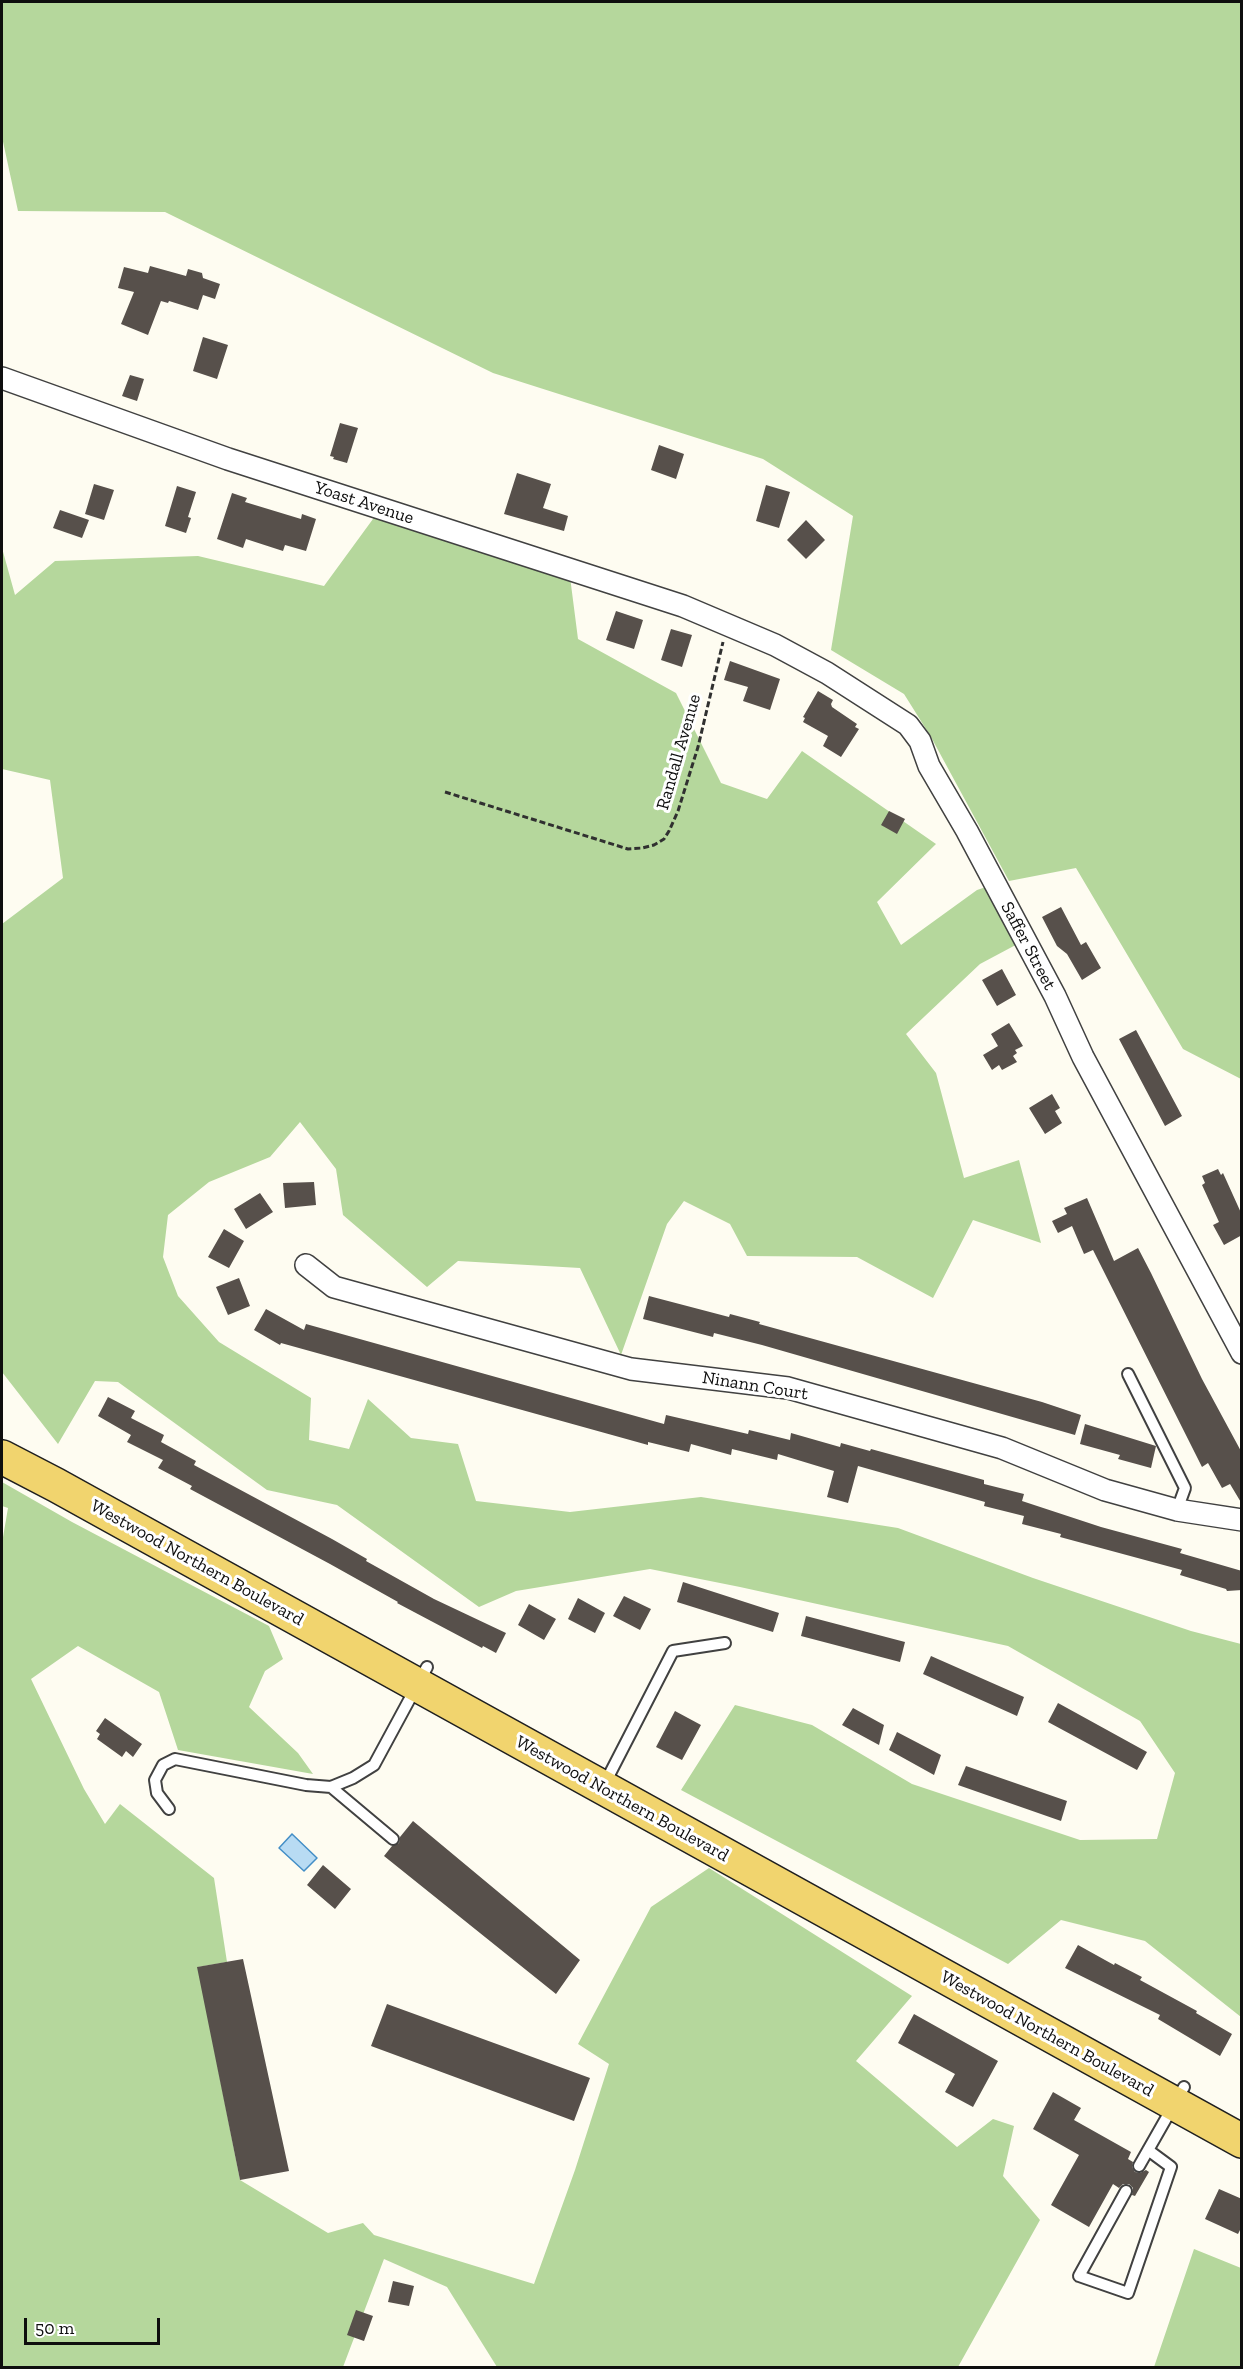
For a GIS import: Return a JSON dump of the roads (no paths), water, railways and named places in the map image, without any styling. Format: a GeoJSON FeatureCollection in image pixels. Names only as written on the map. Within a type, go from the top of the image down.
{"type":"FeatureCollection","features":[{"type":"Feature","properties":{"kind":"main road","name":"Westwood Northern Boulevard"},"geometry":{"type":"LineString","coordinates":[[2,1434],[422,1677]]}},
{"type":"Feature","properties":{"kind":"main road","name":"Westwood Northern Boulevard"},"geometry":{"type":"LineString","coordinates":[[2,1457],[422,1677],[608,1779],[1179,2095],[1242,2141]]}},
{"type":"Feature","properties":{"kind":"main road","name":"Westwood Northern Boulevard"},"geometry":{"type":"LineString","coordinates":[[1179,2095],[1242,2119]]}},
{"type":"Feature","properties":{"kind":"street","name":"Yoast Avenue"},"geometry":{"type":"LineString","coordinates":[[2,378],[228,459],[671,602],[727,623]]}},
{"type":"Feature","properties":{"kind":"street","name":"Saffer Street"},"geometry":{"type":"LineString","coordinates":[[727,623],[827,673],[908,725],[920,741],[929,766],[967,831],[1030,949],[1083,1057],[1242,1353]]}},
{"type":"Feature","properties":{"kind":"street","name":"Ninann Court"},"geometry":{"type":"LineString","coordinates":[[306,1265],[334,1287],[631,1369],[788,1388],[1002,1448],[1105,1490],[1177,1510],[1242,1520]]}},
{"type":"Feature","properties":{"kind":"lane"},"geometry":{"type":"LineString","coordinates":[[1128,1374],[1185,1488],[1177,1510]]}},
{"type":"Feature","properties":{"kind":"lane"},"geometry":{"type":"LineString","coordinates":[[608,1779],[673,1651],[725,1643]]}},
{"type":"Feature","properties":{"kind":"lane"},"geometry":{"type":"LineString","coordinates":[[169,1809],[157,1792],[155,1780],[163,1765],[175,1759],[306,1785],[331,1786],[353,1778],[374,1765],[422,1677]]}},
{"type":"Feature","properties":{"kind":"lane"},"geometry":{"type":"LineString","coordinates":[[331,1786],[393,1839]]}},
{"type":"Feature","properties":{"kind":"lane"},"geometry":{"type":"LineString","coordinates":[[1139,2166],[1179,2095]]}},
{"type":"Feature","properties":{"kind":"lane"},"geometry":{"type":"LineString","coordinates":[[1126,2191],[1079,2276],[1128,2293],[1171,2167],[1148,2150]]}},
{"type":"Feature","properties":{"kind":"water"},"geometry":{"type":"Polygon","coordinates":[[[292,1834],[317,1858],[304,1871],[279,1848],[292,1834]]]}}]}
